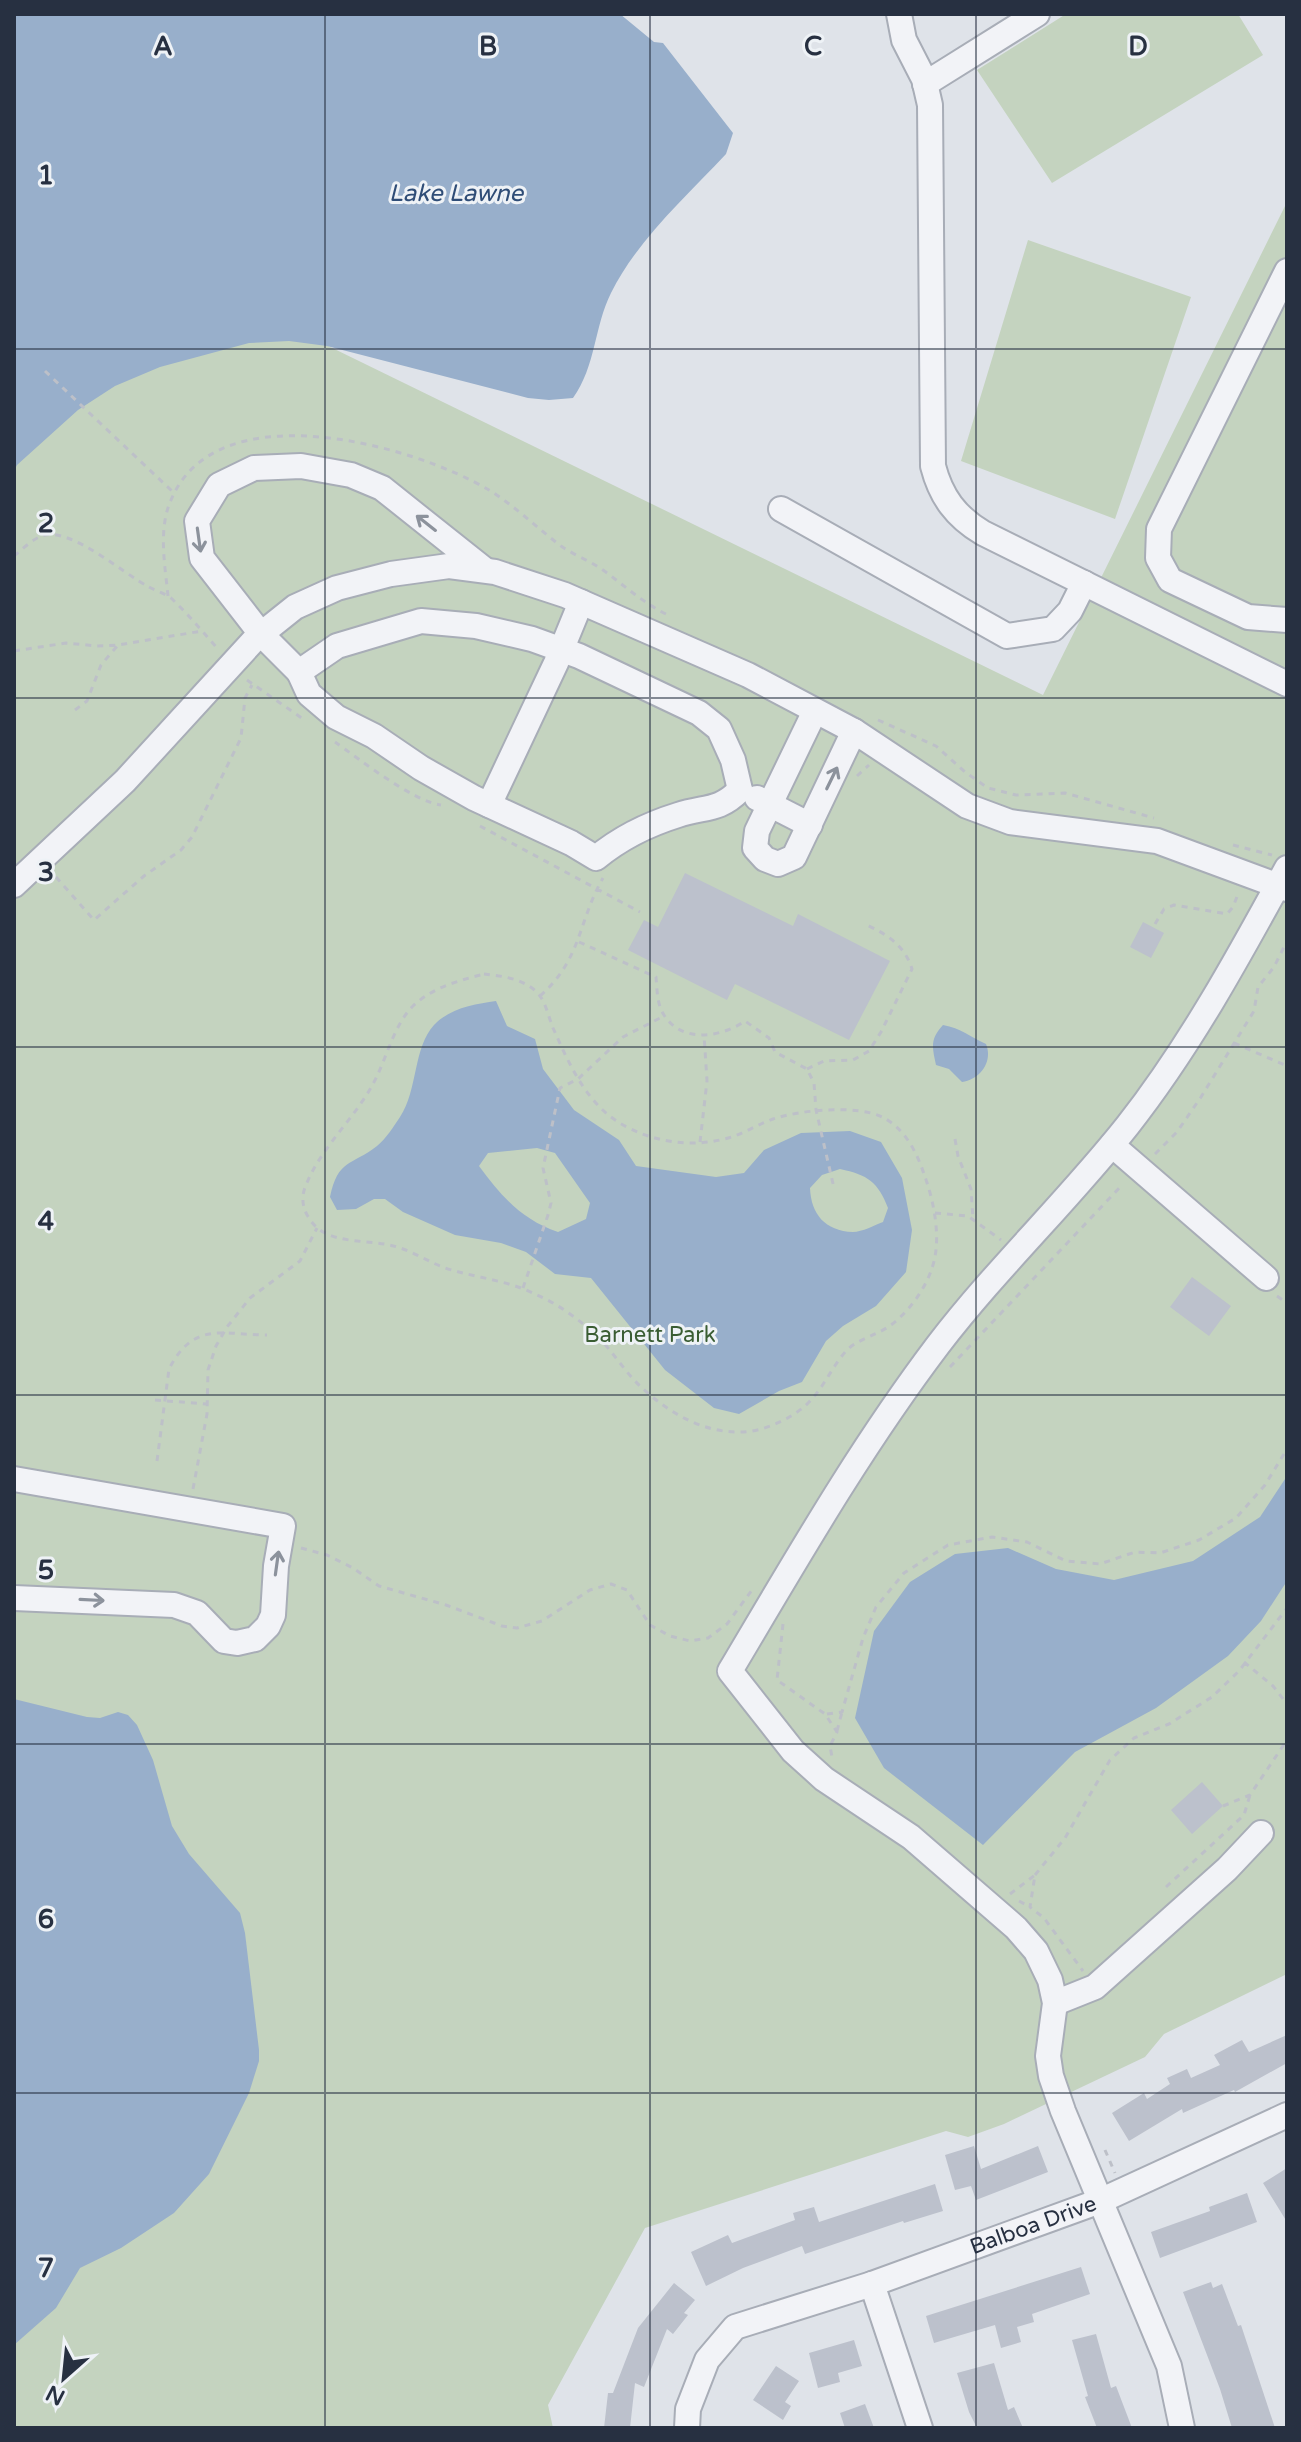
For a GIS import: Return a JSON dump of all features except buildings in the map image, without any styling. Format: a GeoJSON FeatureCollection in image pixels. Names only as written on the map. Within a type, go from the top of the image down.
{"type":"FeatureCollection","features":[{"type":"Feature","properties":{"kind":"street"},"geometry":{"type":"LineString","coordinates":[[899,14],[904,40],[925,84],[930,105],[933,466],[938,484],[950,506],[968,524],[1287,684]]}},
{"type":"Feature","properties":{"kind":"street"},"geometry":{"type":"LineString","coordinates":[[925,84],[1037,14]]}},
{"type":"Feature","properties":{"kind":"street"},"geometry":{"type":"LineString","coordinates":[[1287,271],[1159,529],[1158,558],[1170,580],[1248,617],[1287,620]]}},
{"type":"Feature","properties":{"kind":"street"},"geometry":{"type":"LineString","coordinates":[[487,571],[382,488],[351,475],[301,466],[254,468],[219,485],[197,521],[202,558],[261,634],[299,672],[309,694],[336,717],[374,736],[421,768],[489,805],[596,858],[619,841],[677,815],[722,805],[740,790]]}},
{"type":"Feature","properties":{"kind":"street"},"geometry":{"type":"LineString","coordinates":[[781,509],[1007,636],[1053,629],[1070,611],[1084,583]]}},
{"type":"Feature","properties":{"kind":"street"},"geometry":{"type":"LineString","coordinates":[[14,885],[125,781],[261,634],[295,607],[337,588],[391,574],[449,566],[487,571],[581,602],[748,675],[854,731],[967,806],[1010,822],[1157,841],[1245,873],[1284,881],[1181,1050],[1112,1145],[939,1343],[886,1417],[730,1671],[793,1751],[814,1770],[911,1837],[1016,1928],[1036,1951],[1050,1980],[1055,2003],[1048,2056],[1051,2076],[1169,2366],[1182,2428]]}},
{"type":"Feature","properties":{"kind":"street"},"geometry":{"type":"LineString","coordinates":[[489,805],[562,650],[581,602]]}},
{"type":"Feature","properties":{"kind":"street"},"geometry":{"type":"LineString","coordinates":[[299,672],[337,646],[421,621],[476,626],[532,639],[699,713],[719,729],[733,760],[740,790]]}},
{"type":"Feature","properties":{"kind":"street"},"geometry":{"type":"LineString","coordinates":[[815,711],[757,831],[755,848],[765,859],[778,864],[794,857],[854,731]]}},
{"type":"Feature","properties":{"kind":"street"},"geometry":{"type":"LineString","coordinates":[[740,790],[810,825]]}},
{"type":"Feature","properties":{"kind":"street"},"geometry":{"type":"LineString","coordinates":[[1112,1145],[1266,1278]]}},
{"type":"Feature","properties":{"kind":"street"},"geometry":{"type":"LineString","coordinates":[[14,1479],[189,1510],[282,1535],[273,1615],[268,1626],[255,1639],[237,1643],[224,1641],[197,1613],[174,1605],[14,1598]]}},
{"type":"Feature","properties":{"kind":"street"},"geometry":{"type":"LineString","coordinates":[[1055,2003],[1095,1987],[1227,1869],[1261,1833]]}},
{"type":"Feature","properties":{"kind":"street","name":"Balboa Drive"},"geometry":{"type":"LineString","coordinates":[[687,2428],[688,2409],[707,2360],[735,2327],[872,2284],[1100,2201],[1287,2115]]}},
{"type":"Feature","properties":{"kind":"street"},"geometry":{"type":"LineString","coordinates":[[872,2284],[920,2428]]}},
{"type":"Feature","properties":{"kind":"path"},"geometry":{"type":"LineString","coordinates":[[45,371],[174,494]]}},
{"type":"Feature","properties":{"kind":"path"},"geometry":{"type":"LineString","coordinates":[[14,651],[66,643],[118,645],[202,631]]}},
{"type":"Feature","properties":{"kind":"path"},"geometry":{"type":"LineString","coordinates":[[75,710],[87,701],[101,665],[118,645]]}},
{"type":"Feature","properties":{"kind":"path"},"geometry":{"type":"LineString","coordinates":[[41,860],[94,920],[144,876],[181,850],[192,837],[241,738],[245,698],[252,685]]}},
{"type":"Feature","properties":{"kind":"path"},"geometry":{"type":"LineString","coordinates":[[849,783],[881,749]]}},
{"type":"Feature","properties":{"kind":"path"},"geometry":{"type":"LineString","coordinates":[[1155,924],[1164,909],[1174,905],[1227,914],[1233,907],[1253,849]]}},
{"type":"Feature","properties":{"kind":"path"},"geometry":{"type":"LineString","coordinates":[[540,996],[555,982],[579,942],[596,889],[604,875]]}},
{"type":"Feature","properties":{"kind":"path"},"geometry":{"type":"LineString","coordinates":[[807,1069],[824,1061],[853,1060],[869,1051],[912,969],[908,955],[894,940],[867,925]]}},
{"type":"Feature","properties":{"kind":"path"},"geometry":{"type":"LineString","coordinates":[[945,1371],[1177,1132],[1254,1011],[1258,987],[1274,967],[1287,941]]}},
{"type":"Feature","properties":{"kind":"path"},"geometry":{"type":"LineString","coordinates":[[579,942],[656,977],[664,1016],[674,1026],[688,1033],[720,1034],[745,1021],[769,1038],[775,1052],[807,1069],[814,1083],[816,1110],[834,1188]]}},
{"type":"Feature","properties":{"kind":"path"},"geometry":{"type":"LineString","coordinates":[[484,974],[505,976],[526,984],[540,996],[578,1079],[604,1113],[626,1128],[651,1138],[683,1144],[721,1140],[768,1121],[816,1110],[864,1112],[883,1117],[901,1131],[918,1156],[935,1213],[933,1267],[921,1290],[888,1329],[850,1346],[809,1404],[782,1421],[752,1432],[722,1433],[694,1424],[639,1385],[619,1358],[593,1332],[546,1299],[523,1288],[444,1267],[399,1247],[333,1237],[309,1219],[303,1205],[303,1190],[314,1169],[375,1082],[396,1033],[411,1008],[446,985],[484,974]]}},
{"type":"Feature","properties":{"kind":"path"},"geometry":{"type":"LineString","coordinates":[[523,1288],[551,1203],[543,1168],[560,1088],[578,1079],[623,1037],[664,1016]]}},
{"type":"Feature","properties":{"kind":"path"},"geometry":{"type":"LineString","coordinates":[[700,1142],[707,1081],[704,1035]]}},
{"type":"Feature","properties":{"kind":"path"},"geometry":{"type":"LineString","coordinates":[[1234,1043],[1287,1066]]}},
{"type":"Feature","properties":{"kind":"path"},"geometry":{"type":"LineString","coordinates":[[955,1139],[971,1189],[973,1219]]}},
{"type":"Feature","properties":{"kind":"path"},"geometry":{"type":"LineString","coordinates":[[935,1213],[973,1219],[1015,1254]]}},
{"type":"Feature","properties":{"kind":"path"},"geometry":{"type":"LineString","coordinates":[[189,1510],[207,1404],[208,1370],[224,1332],[250,1298],[300,1261],[317,1228]]}},
{"type":"Feature","properties":{"kind":"path"},"geometry":{"type":"LineString","coordinates":[[157,1461],[169,1369],[175,1358],[197,1338],[211,1332],[267,1335]]}},
{"type":"Feature","properties":{"kind":"path"},"geometry":{"type":"LineString","coordinates":[[155,1400],[207,1404]]}},
{"type":"Feature","properties":{"kind":"path"},"geometry":{"type":"LineString","coordinates":[[837,1732],[863,1638],[876,1607],[904,1573],[948,1545],[992,1537],[1027,1542],[1066,1561],[1100,1564],[1135,1552],[1160,1553],[1199,1540],[1236,1518],[1265,1485],[1287,1449]]}},
{"type":"Feature","properties":{"kind":"path"},"geometry":{"type":"LineString","coordinates":[[282,1535],[353,1568],[379,1586],[446,1605],[502,1626],[517,1628],[542,1621],[590,1590],[611,1584],[627,1590],[650,1625],[670,1636],[690,1641],[708,1638],[727,1624],[747,1595],[756,1588],[791,1604],[783,1623],[777,1680]]}},
{"type":"Feature","properties":{"kind":"path"},"geometry":{"type":"LineString","coordinates":[[1035,1875],[1065,1838],[1110,1760],[1134,1738],[1169,1724],[1212,1697],[1239,1671],[1287,1608]]}},
{"type":"Feature","properties":{"kind":"path"},"geometry":{"type":"LineString","coordinates":[[1244,1662],[1273,1686],[1287,1704]]}},
{"type":"Feature","properties":{"kind":"path"},"geometry":{"type":"LineString","coordinates":[[825,1714],[842,1712]]}},
{"type":"Feature","properties":{"kind":"path"},"geometry":{"type":"LineString","coordinates":[[1166,1887],[1244,1815],[1250,1795],[1287,1740]]}},
{"type":"Feature","properties":{"kind":"path"},"geometry":{"type":"LineString","coordinates":[[1223,1806],[1250,1795]]}},
{"type":"Feature","properties":{"kind":"green space"},"geometry":{"type":"Polygon","coordinates":[[[1066,14],[1238,14],[1263,55],[1052,183],[977,70],[1066,14]]]}},
{"type":"Feature","properties":{"kind":"green space","name":"Barnett Park"},"geometry":{"type":"Polygon","coordinates":[[[14,190],[1043,695],[1287,202],[1287,1974],[1164,2034],[1145,2057],[1004,2124],[968,2137],[946,2131],[645,2228],[548,2405],[553,2428],[14,2428],[14,190]]]}},
{"type":"Feature","properties":{"kind":"green space"},"geometry":{"type":"Polygon","coordinates":[[[1028,240],[1191,297],[1115,519],[961,461],[1028,240]]]}},
{"type":"Feature","properties":{"kind":"water","name":"Lake Lawne"},"geometry":{"type":"Polygon","coordinates":[[[14,14],[620,14],[654,42],[663,43],[733,133],[726,154],[663,220],[622,273],[605,306],[586,373],[573,398],[528,398],[327,346],[289,341],[249,343],[160,367],[115,386],[78,410],[14,471],[14,14]]]}},
{"type":"Feature","properties":{"kind":"water"},"geometry":{"type":"Polygon","coordinates":[[[496,1001],[507,1026],[535,1039],[543,1069],[574,1110],[619,1140],[636,1166],[716,1177],[744,1173],[764,1150],[801,1133],[850,1131],[881,1142],[902,1178],[912,1230],[906,1272],[876,1306],[843,1326],[826,1341],[802,1382],[739,1414],[714,1408],[665,1370],[591,1278],[555,1274],[526,1252],[501,1243],[455,1235],[403,1212],[385,1199],[374,1199],[356,1209],[337,1210],[330,1197],[337,1176],[347,1165],[380,1143],[400,1117],[427,1034],[440,1019],[455,1011],[496,1001]],[[537,1148],[488,1153],[479,1166],[513,1206],[534,1221],[558,1232],[586,1219],[590,1203],[555,1153],[537,1148]],[[840,1169],[822,1175],[810,1188],[813,1206],[821,1219],[835,1228],[853,1232],[883,1222],[888,1208],[876,1186],[865,1177],[840,1169]]]}},
{"type":"Feature","properties":{"kind":"water"},"geometry":{"type":"Polygon","coordinates":[[[943,1025],[986,1044],[986,1063],[975,1077],[962,1082],[949,1069],[936,1065],[933,1044],[943,1025]]]}},
{"type":"Feature","properties":{"kind":"water"},"geometry":{"type":"Polygon","coordinates":[[[1287,1476],[1287,1581],[1261,1621],[1228,1656],[1156,1708],[1075,1752],[983,1845],[884,1768],[855,1718],[874,1631],[910,1582],[955,1554],[1008,1548],[1056,1569],[1114,1580],[1193,1561],[1260,1517],[1287,1476]]]}},
{"type":"Feature","properties":{"kind":"water"},"geometry":{"type":"Polygon","coordinates":[[[14,1699],[87,1717],[100,1718],[118,1712],[128,1715],[137,1725],[153,1760],[172,1826],[189,1854],[240,1913],[245,1933],[259,2061],[249,2093],[209,2174],[174,2213],[121,2248],[80,2268],[56,2308],[14,2345],[14,1699]]]}}]}
